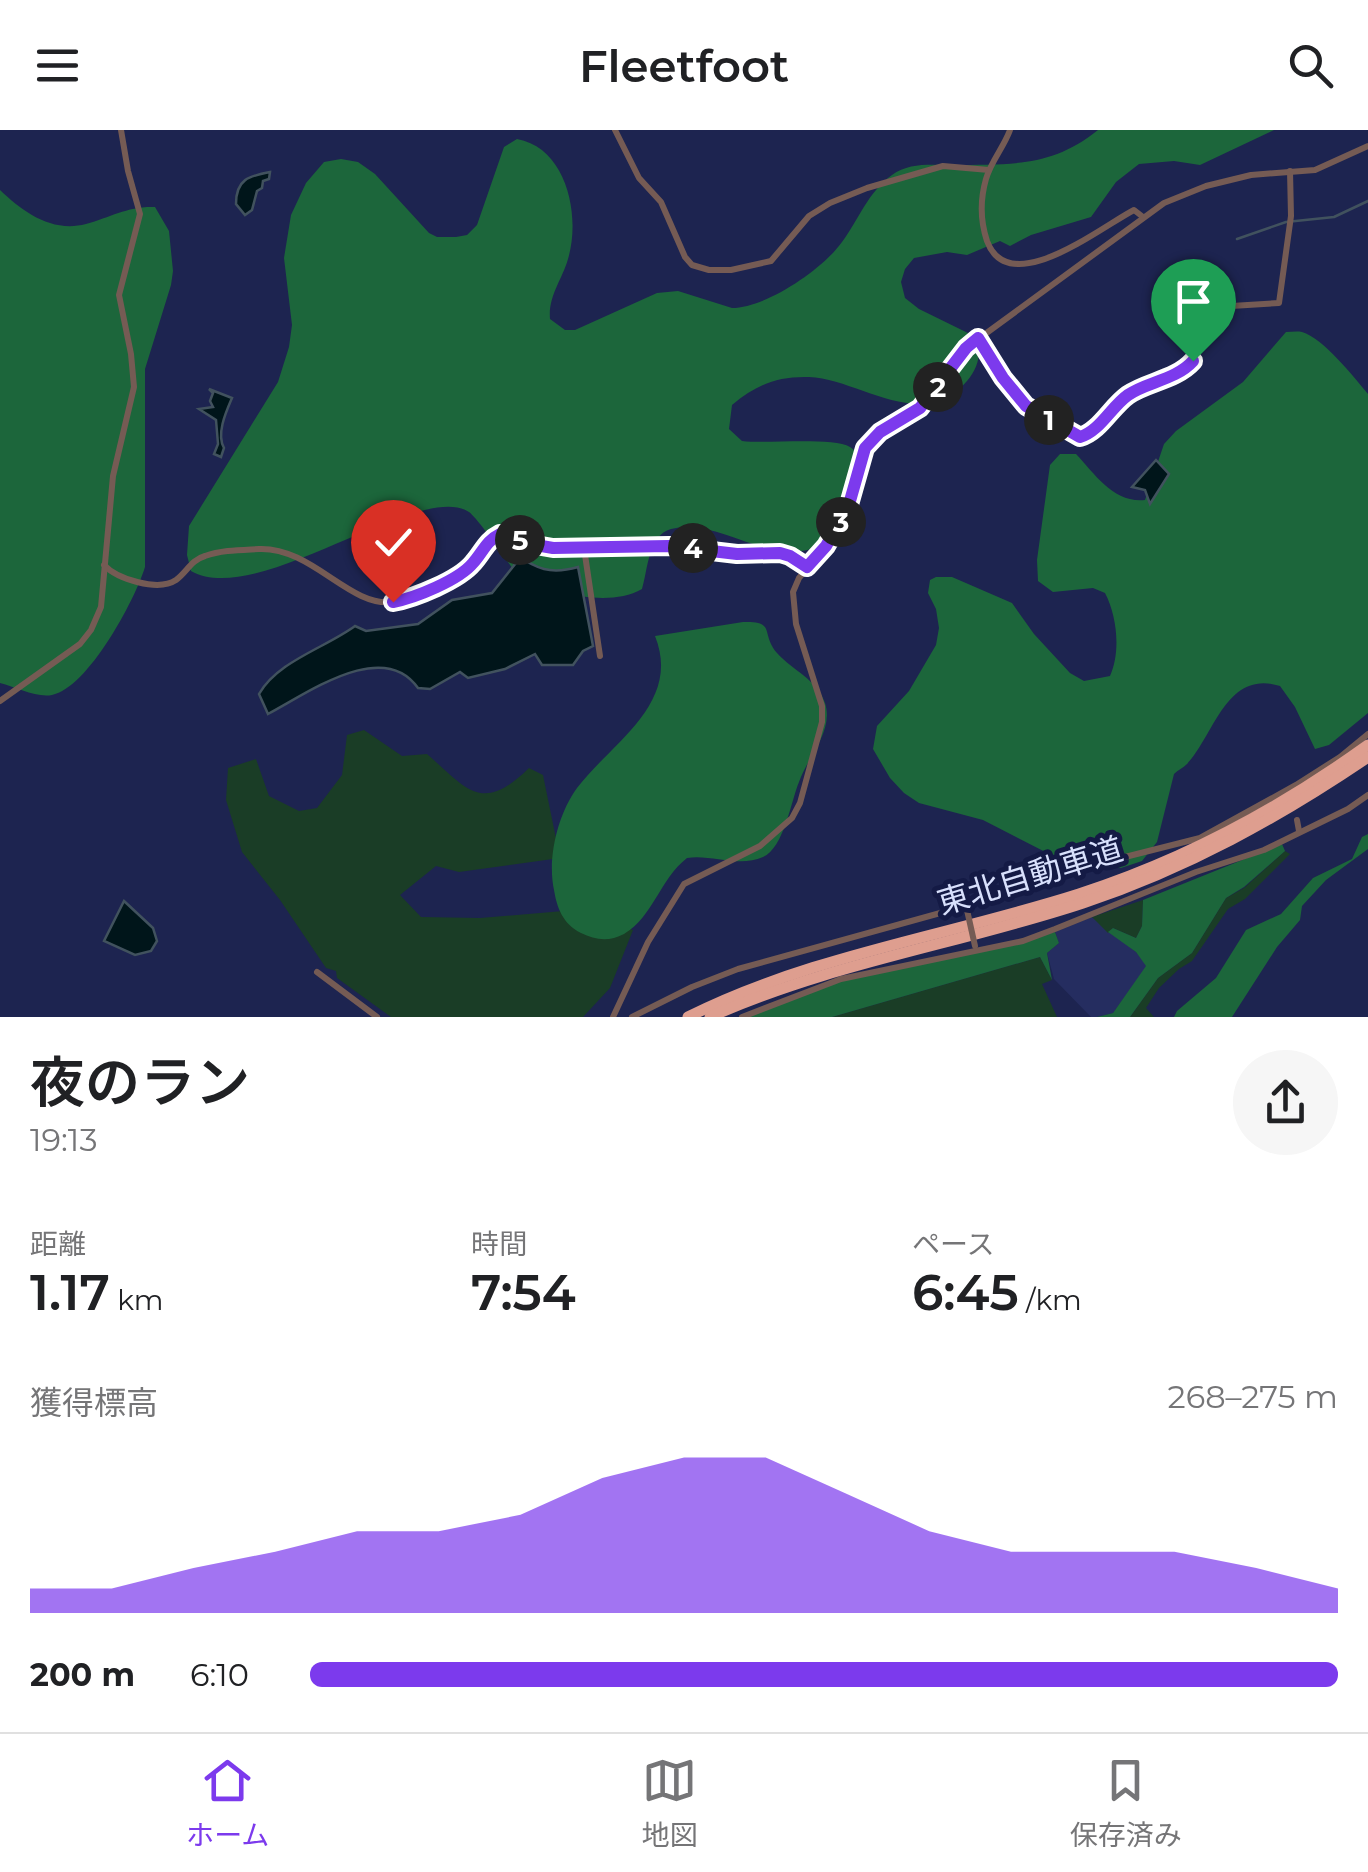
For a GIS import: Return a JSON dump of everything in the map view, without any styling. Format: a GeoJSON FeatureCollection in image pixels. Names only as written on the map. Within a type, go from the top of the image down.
{"type":"FeatureCollection","features":[{"type":"Feature","properties":{"kind":"highway","name":"東北自動車道"},"geometry":{"type":"LineString","coordinates":[[688,1017],[754,987],[833,960],[1013,913],[1140,872],[1243,826],[1368,745]]}},
{"type":"Feature","properties":{"kind":"highway","name":"東北自動車道"},"geometry":{"type":"LineString","coordinates":[[710,1017],[836,970],[1016,923],[1143,882],[1246,834],[1368,757]]}},
{"type":"Feature","properties":{"kind":"street"},"geometry":{"type":"LineString","coordinates":[[0,701],[85,639],[99,616],[113,476],[134,387],[119,295],[140,214],[121,130]]}},
{"type":"Feature","properties":{"kind":"street"},"geometry":{"type":"LineString","coordinates":[[615,130],[640,178],[660,202],[684,257],[695,267],[716,270],[772,261],[810,216],[867,188],[943,166],[989,170]]}},
{"type":"Feature","properties":{"kind":"street"},"geometry":{"type":"LineString","coordinates":[[1010,130],[989,170],[981,203],[982,225],[996,257],[1013,266],[1030,264],[1072,247],[1134,210],[1143,216]]}},
{"type":"Feature","properties":{"kind":"street"},"geometry":{"type":"LineString","coordinates":[[612,1017],[648,942],[684,884],[760,846],[792,818],[800,803],[822,722],[822,706],[792,607],[793,592],[848,508],[865,448],[880,432],[920,408],[978,338],[1174,197],[1250,174],[1327,167],[1368,146]]}},
{"type":"Feature","properties":{"kind":"street"},"geometry":{"type":"LineString","coordinates":[[978,338],[1026,406],[1082,437],[1130,394],[1188,367],[1197,353],[1199,328],[1208,312],[1215,308],[1279,303],[1291,216],[1290,171]]}},
{"type":"Feature","properties":{"kind":"street"},"geometry":{"type":"LineString","coordinates":[[104,565],[116,574],[160,584],[176,580],[196,560],[214,553],[281,550],[366,598],[387,603],[418,594],[463,572],[488,542],[500,534],[538,546],[669,546],[737,554],[780,553],[807,567]]}},
{"type":"Feature","properties":{"kind":"street"},"geometry":{"type":"LineString","coordinates":[[584,548],[600,656]]}},
{"type":"Feature","properties":{"kind":"street"},"geometry":{"type":"LineString","coordinates":[[632,1017],[692,986],[738,969],[965,908],[1125,857],[1200,838],[1283,794],[1368,734]]}},
{"type":"Feature","properties":{"kind":"street"},"geometry":{"type":"LineString","coordinates":[[742,1017],[841,979],[1023,941],[1055,930],[1196,872],[1264,850],[1348,809],[1368,795]]}},
{"type":"Feature","properties":{"kind":"street"},"geometry":{"type":"LineString","coordinates":[[1297,820],[1299,831]]}},
{"type":"Feature","properties":{"kind":"street"},"geometry":{"type":"LineString","coordinates":[[965,908],[975,948]]}},
{"type":"Feature","properties":{"kind":"street"},"geometry":{"type":"LineString","coordinates":[[317,972],[377,1017]]}},
{"type":"Feature","properties":{"kind":"shaded area"},"geometry":{"type":"Polygon","coordinates":[[[270,172],[269,179],[257,191],[252,210],[245,215],[236,204],[238,189],[250,177],[270,172]]]}},
{"type":"Feature","properties":{"kind":"shaded area"},"geometry":{"type":"Polygon","coordinates":[[[209,389],[232,398],[221,430],[221,457],[214,454],[218,444],[216,420],[199,409],[213,407],[213,393],[209,389]]]}},
{"type":"Feature","properties":{"kind":"shaded area"},"geometry":{"type":"Polygon","coordinates":[[[1156,460],[1169,474],[1150,504],[1145,490],[1132,487],[1156,460]]]}},
{"type":"Feature","properties":{"kind":"shaded area"},"geometry":{"type":"Polygon","coordinates":[[[513,553],[544,569],[578,567],[593,646],[583,651],[573,665],[542,665],[535,654],[505,669],[468,678],[460,672],[430,689],[418,688],[403,674],[385,668],[366,669],[324,683],[268,714],[259,694],[290,664],[355,626],[366,631],[418,624],[452,600],[492,593],[516,563],[513,553]]]}},
{"type":"Feature","properties":{"kind":"shaded area"},"geometry":{"type":"Polygon","coordinates":[[[124,901],[153,928],[157,941],[151,951],[135,955],[104,941],[124,901]]]}},
{"type":"Feature","properties":{"kind":"shaded area"},"geometry":{"type":"Polygon","coordinates":[[[1092,917],[1136,952],[1147,966],[1113,1013],[1097,1017],[1091,1017],[1054,979],[1047,953],[1059,943],[1055,932],[1092,917]]]}},
{"type":"Feature","properties":{"kind":"green space"},"geometry":{"type":"Polygon","coordinates":[[[1098,130],[1274,130],[1200,165],[1174,161],[1139,164],[1116,182],[1091,217],[1031,235],[1010,246],[1000,241],[967,255],[947,252],[914,258],[901,282],[905,298],[970,334],[979,346],[973,373],[949,396],[911,404],[829,380],[797,377],[768,383],[732,405],[729,429],[742,441],[829,442],[856,452],[863,470],[862,491],[849,517],[829,540],[807,550],[785,551],[716,531],[671,529],[653,546],[642,589],[615,597],[584,597],[524,585],[474,516],[445,507],[414,513],[256,573],[220,578],[191,571],[187,555],[189,526],[278,382],[292,325],[284,258],[291,215],[306,183],[324,162],[358,162],[375,174],[429,233],[456,237],[467,235],[477,225],[504,147],[517,139],[534,145],[559,170],[571,205],[572,242],[551,303],[550,319],[565,330],[575,330],[657,293],[678,291],[732,308],[761,301],[822,264],[842,242],[876,189],[899,171],[921,165],[993,164],[1046,158],[1098,130]]]}},
{"type":"Feature","properties":{"kind":"green space"},"geometry":{"type":"Polygon","coordinates":[[[0,190],[28,213],[61,226],[155,207],[169,231],[173,271],[145,369],[145,567],[121,620],[95,660],[66,689],[46,696],[0,683],[0,190]]]}},
{"type":"Feature","properties":{"kind":"green space"},"geometry":{"type":"Polygon","coordinates":[[[1286,332],[1302,332],[1319,342],[1368,394],[1368,713],[1329,745],[1315,749],[1280,686],[1262,683],[1246,687],[1223,708],[1197,752],[1174,774],[1157,842],[1142,861],[1121,868],[1093,867],[1059,859],[983,820],[919,803],[904,793],[873,749],[877,726],[909,691],[936,645],[939,628],[928,593],[930,580],[952,577],[1012,603],[1070,673],[1084,681],[1110,676],[1116,656],[1116,634],[1105,593],[1093,588],[1053,592],[1038,581],[1037,560],[1050,465],[1060,454],[1076,454],[1114,492],[1145,500],[1164,444],[1243,382],[1286,332]]]}},
{"type":"Feature","properties":{"kind":"green space"},"geometry":{"type":"Polygon","coordinates":[[[743,622],[764,626],[777,653],[811,681],[827,713],[823,733],[799,782],[782,834],[770,852],[754,860],[687,858],[634,927],[613,938],[581,933],[562,915],[552,877],[556,837],[564,810],[577,788],[639,720],[651,701],[659,682],[661,660],[655,636],[743,622]]]}},
{"type":"Feature","properties":{"kind":"green space"},"geometry":{"type":"Polygon","coordinates":[[[364,730],[402,756],[427,754],[476,792],[499,790],[529,768],[543,775],[560,858],[459,872],[436,866],[400,895],[421,917],[480,918],[575,910],[633,930],[610,988],[583,1017],[391,1017],[337,978],[336,971],[326,968],[242,852],[226,800],[228,768],[256,759],[269,796],[299,811],[317,808],[342,775],[347,735],[364,730]]]}},
{"type":"Feature","properties":{"kind":"green space"},"geometry":{"type":"Polygon","coordinates":[[[1368,834],[1368,849],[1326,880],[1302,906],[1300,920],[1277,947],[1232,1017],[1174,1017],[1216,978],[1246,930],[1281,914],[1313,878],[1352,859],[1362,837],[1368,834]]]}},
{"type":"Feature","properties":{"kind":"green space"},"geometry":{"type":"Polygon","coordinates":[[[1282,844],[1285,851],[1226,898],[1192,953],[1158,978],[1130,1017],[1097,1017],[1113,1013],[1146,966],[1136,952],[1108,932],[1113,928],[1136,938],[1142,926],[1143,900],[1282,844]]]}},
{"type":"Feature","properties":{"kind":"green space"},"geometry":{"type":"Polygon","coordinates":[[[1285,851],[1290,854],[1245,899],[1228,909],[1192,961],[1159,988],[1146,1008],[1154,1017],[1130,1017],[1158,978],[1192,953],[1226,898],[1244,888],[1285,851]]]}},
{"type":"Feature","properties":{"kind":"green space"},"geometry":{"type":"Polygon","coordinates":[[[1143,900],[1142,926],[1136,938],[1113,928],[1108,933],[1092,917],[1143,900]]]}},
{"type":"Feature","properties":{"kind":"green space"},"geometry":{"type":"Polygon","coordinates":[[[1055,932],[1059,943],[1047,953],[1052,980],[1040,957],[832,1017],[745,1017],[841,981],[1055,932]]]}},
{"type":"Feature","properties":{"kind":"green space"},"geometry":{"type":"Polygon","coordinates":[[[1040,957],[1052,980],[1042,984],[1057,1017],[832,1017],[1040,957]]]}},
{"type":"Feature","properties":{"kind":"waterway"},"geometry":{"type":"LineString","coordinates":[[1237,239],[1286,222],[1334,217],[1368,201]]}},
{"type":"Feature","properties":{"kind":"route"},"geometry":{"type":"LineString","coordinates":[[393,602],[463,572],[482,548],[500,534],[553,548],[669,546],[737,554],[780,553],[807,567],[826,546],[848,508],[865,448],[880,432],[920,408],[978,338],[1026,406],[1080,437],[1094,430],[1130,394],[1154,386],[1193,361]]}}]}
